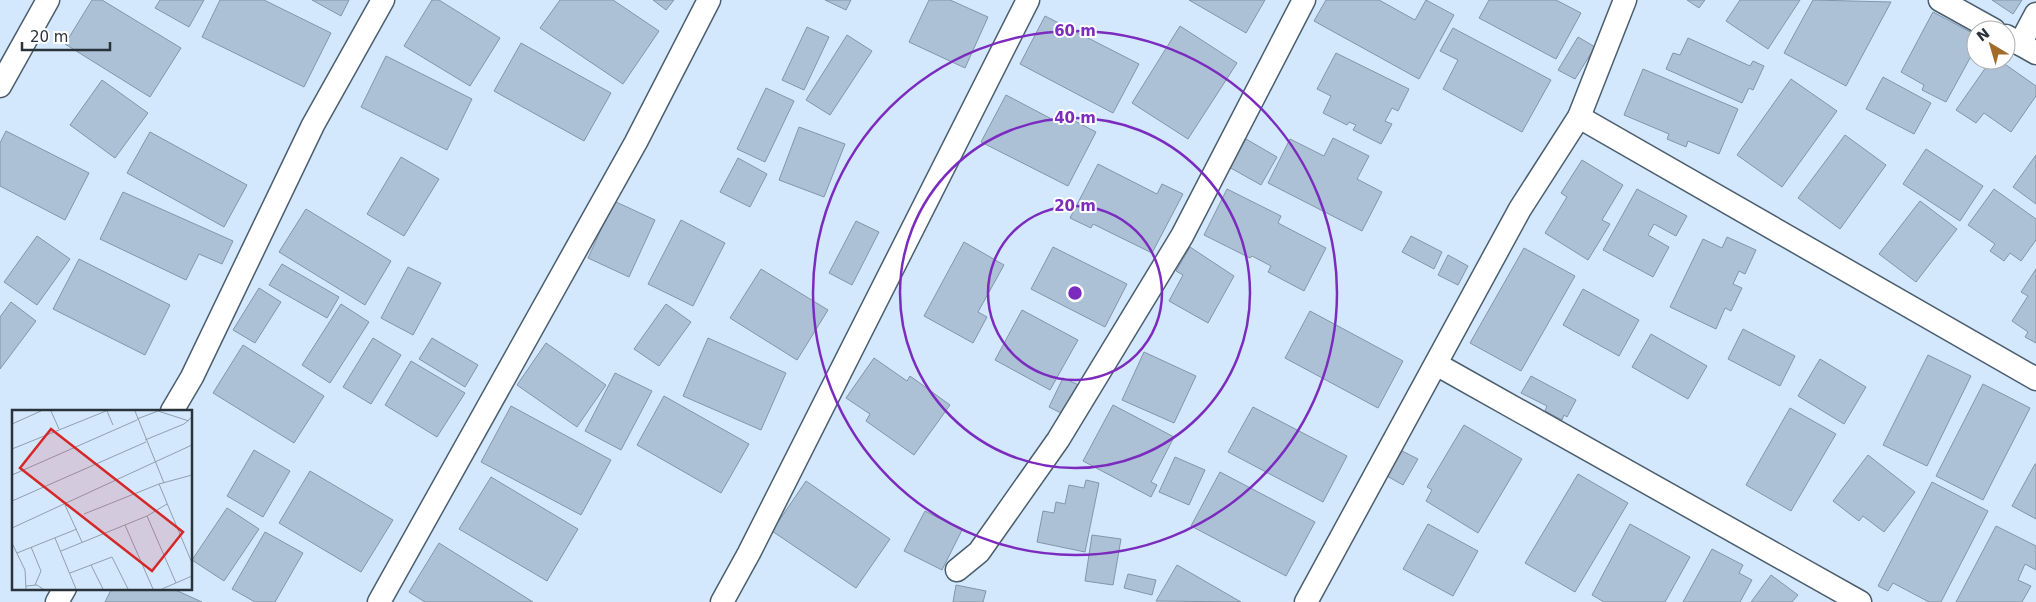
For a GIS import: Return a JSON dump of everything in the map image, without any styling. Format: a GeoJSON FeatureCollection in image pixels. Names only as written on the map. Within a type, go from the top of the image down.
{"type":"FeatureCollection","features":[{"type":"Feature","properties":{"kind":"street"},"geometry":{"type":"LineString","coordinates":[[0,86],[48,0]]}},
{"type":"Feature","properties":{"kind":"street"},"geometry":{"type":"LineString","coordinates":[[173,410],[192,377],[313,125],[383,0]]}},
{"type":"Feature","properties":{"kind":"street"},"geometry":{"type":"LineString","coordinates":[[379,602],[636,142],[710,0]]}},
{"type":"Feature","properties":{"kind":"street"},"geometry":{"type":"LineString","coordinates":[[722,602],[749,553],[1028,0]]}},
{"type":"Feature","properties":{"kind":"street"},"geometry":{"type":"LineString","coordinates":[[957,570],[979,552],[1064,432],[1182,236],[1304,0]]}},
{"type":"Feature","properties":{"kind":"street"},"geometry":{"type":"LineString","coordinates":[[1306,602],[1520,210],[1580,117],[1625,0]]}},
{"type":"Feature","properties":{"kind":"street"},"geometry":{"type":"LineString","coordinates":[[1940,0],[1976,20]]}},
{"type":"Feature","properties":{"kind":"street"},"geometry":{"type":"LineString","coordinates":[[2021,45],[2036,14]]}},
{"type":"Feature","properties":{"kind":"street"},"geometry":{"type":"LineString","coordinates":[[1580,117],[2036,379]]}},
{"type":"Feature","properties":{"kind":"street"},"geometry":{"type":"LineString","coordinates":[[1436,364],[1860,602]]}},
{"type":"Feature","properties":{"kind":"street"},"geometry":{"type":"LineString","coordinates":[[57,602],[64,590]]}},
{"type":"Feature","properties":{"kind":"building"},"geometry":{"type":"Polygon","coordinates":[[[92,0],[102,0],[181,48],[150,97],[65,44],[92,0]]]}},
{"type":"Feature","properties":{"kind":"building"},"geometry":{"type":"Polygon","coordinates":[[[160,0],[204,0],[189,27],[155,8],[160,0]]]}},
{"type":"Feature","properties":{"kind":"building"},"geometry":{"type":"Polygon","coordinates":[[[220,0],[264,0],[331,33],[304,87],[202,37],[220,0]]]}},
{"type":"Feature","properties":{"kind":"building"},"geometry":{"type":"Polygon","coordinates":[[[312,0],[349,0],[341,16],[312,0]]]}},
{"type":"Feature","properties":{"kind":"building"},"geometry":{"type":"Polygon","coordinates":[[[432,0],[439,0],[500,38],[470,86],[404,46],[432,0]]]}},
{"type":"Feature","properties":{"kind":"building"},"geometry":{"type":"Polygon","coordinates":[[[560,0],[613,0],[659,31],[623,84],[540,28],[560,0]]]}},
{"type":"Feature","properties":{"kind":"building"},"geometry":{"type":"Polygon","coordinates":[[[653,0],[674,0],[666,10],[653,0]]]}},
{"type":"Feature","properties":{"kind":"building"},"geometry":{"type":"Polygon","coordinates":[[[825,0],[851,0],[846,10],[825,0]]]}},
{"type":"Feature","properties":{"kind":"building"},"geometry":{"type":"Polygon","coordinates":[[[929,0],[950,0],[988,17],[965,68],[909,42],[929,0]]]}},
{"type":"Feature","properties":{"kind":"building"},"geometry":{"type":"Polygon","coordinates":[[[1189,0],[1265,0],[1246,33],[1189,0]]]}},
{"type":"Feature","properties":{"kind":"building"},"geometry":{"type":"Polygon","coordinates":[[[1326,0],[1379,0],[1415,20],[1426,0],[1454,15],[1419,79],[1314,21],[1326,0]]]}},
{"type":"Feature","properties":{"kind":"building"},"geometry":{"type":"Polygon","coordinates":[[[1489,0],[1556,0],[1581,13],[1556,59],[1479,18],[1489,0]]]}},
{"type":"Feature","properties":{"kind":"building"},"geometry":{"type":"Polygon","coordinates":[[[1687,0],[1705,0],[1699,8],[1687,0]]]}},
{"type":"Feature","properties":{"kind":"building"},"geometry":{"type":"Polygon","coordinates":[[[1740,0],[1800,0],[1768,49],[1726,21],[1740,0]]]}},
{"type":"Feature","properties":{"kind":"building"},"geometry":{"type":"Polygon","coordinates":[[[1813,0],[1891,2],[1846,86],[1784,53],[1813,0]]]}},
{"type":"Feature","properties":{"kind":"building"},"geometry":{"type":"Polygon","coordinates":[[[1992,0],[2022,0],[2013,14],[1992,0]]]}},
{"type":"Feature","properties":{"kind":"building"},"geometry":{"type":"Polygon","coordinates":[[[1933,12],[1966,30],[1966,65],[1946,102],[1922,90],[1924,85],[1901,72],[1933,12]]]}},
{"type":"Feature","properties":{"kind":"building"},"geometry":{"type":"Polygon","coordinates":[[[1045,16],[1139,64],[1113,113],[1020,64],[1045,16]]]}},
{"type":"Feature","properties":{"kind":"building"},"geometry":{"type":"Polygon","coordinates":[[[1180,26],[1237,63],[1188,139],[1132,103],[1180,26]]]}},
{"type":"Feature","properties":{"kind":"building"},"geometry":{"type":"Polygon","coordinates":[[[807,27],[829,37],[804,90],[782,80],[807,27]]]}},
{"type":"Feature","properties":{"kind":"building"},"geometry":{"type":"Polygon","coordinates":[[[1453,28],[1551,80],[1522,132],[1443,89],[1458,60],[1440,51],[1453,28]]]}},
{"type":"Feature","properties":{"kind":"building"},"geometry":{"type":"Polygon","coordinates":[[[847,35],[872,51],[830,115],[806,100],[847,35]]]}},
{"type":"Feature","properties":{"kind":"building"},"geometry":{"type":"Polygon","coordinates":[[[1578,37],[1595,47],[1575,79],[1558,70],[1578,37]]]}},
{"type":"Feature","properties":{"kind":"building"},"geometry":{"type":"Polygon","coordinates":[[[1688,38],[1750,66],[1753,61],[1764,66],[1753,90],[1749,88],[1742,103],[1666,69],[1673,53],[1680,55],[1688,38]]]}},
{"type":"Feature","properties":{"kind":"building"},"geometry":{"type":"Polygon","coordinates":[[[521,43],[611,93],[584,141],[494,91],[521,43]]]}},
{"type":"Feature","properties":{"kind":"building"},"geometry":{"type":"Polygon","coordinates":[[[1336,53],[1409,89],[1398,111],[1392,108],[1385,121],[1392,124],[1381,144],[1353,130],[1356,125],[1349,122],[1347,125],[1323,113],[1331,96],[1317,89],[1336,53]]]}},
{"type":"Feature","properties":{"kind":"building"},"geometry":{"type":"Polygon","coordinates":[[[386,56],[472,99],[447,150],[361,107],[386,56]]]}},
{"type":"Feature","properties":{"kind":"building"},"geometry":{"type":"Polygon","coordinates":[[[1643,69],[1738,109],[1719,154],[1688,141],[1686,147],[1667,139],[1669,134],[1624,115],[1643,69]]]}},
{"type":"Feature","properties":{"kind":"building"},"geometry":{"type":"Polygon","coordinates":[[[1984,70],[2013,70],[2036,86],[2036,96],[2011,132],[1984,113],[1976,123],[1956,110],[1984,70]]]}},
{"type":"Feature","properties":{"kind":"building"},"geometry":{"type":"Polygon","coordinates":[[[1883,77],[1931,103],[1914,134],[1866,109],[1883,77]]]}},
{"type":"Feature","properties":{"kind":"building"},"geometry":{"type":"Polygon","coordinates":[[[1791,79],[1837,111],[1782,187],[1737,155],[1791,79]]]}},
{"type":"Feature","properties":{"kind":"building"},"geometry":{"type":"Polygon","coordinates":[[[102,80],[148,113],[115,158],[70,125],[102,80]]]}},
{"type":"Feature","properties":{"kind":"building"},"geometry":{"type":"Polygon","coordinates":[[[766,88],[794,101],[765,162],[737,149],[766,88]]]}},
{"type":"Feature","properties":{"kind":"building"},"geometry":{"type":"Polygon","coordinates":[[[1006,95],[1063,125],[1067,117],[1096,132],[1068,186],[981,142],[1006,95]]]}},
{"type":"Feature","properties":{"kind":"building"},"geometry":{"type":"Polygon","coordinates":[[[799,127],[845,144],[824,197],[779,180],[799,127]]]}},
{"type":"Feature","properties":{"kind":"building"},"geometry":{"type":"Polygon","coordinates":[[[6,131],[89,173],[65,220],[0,186],[0,143],[6,131]]]}},
{"type":"Feature","properties":{"kind":"building"},"geometry":{"type":"Polygon","coordinates":[[[150,132],[247,185],[224,227],[127,173],[150,132]]]}},
{"type":"Feature","properties":{"kind":"building"},"geometry":{"type":"Polygon","coordinates":[[[1845,135],[1886,165],[1840,229],[1798,198],[1845,135]]]}},
{"type":"Feature","properties":{"kind":"building"},"geometry":{"type":"Polygon","coordinates":[[[1333,138],[1369,156],[1357,179],[1382,192],[1362,231],[1268,183],[1290,139],[1324,156],[1333,138]]]}},
{"type":"Feature","properties":{"kind":"building"},"geometry":{"type":"Polygon","coordinates":[[[1246,139],[1277,157],[1261,185],[1229,167],[1246,139]]]}},
{"type":"Feature","properties":{"kind":"building"},"geometry":{"type":"Polygon","coordinates":[[[1926,149],[1983,186],[1960,221],[1903,184],[1926,149]]]}},
{"type":"Feature","properties":{"kind":"building"},"geometry":{"type":"Polygon","coordinates":[[[2036,155],[2036,204],[2013,187],[2036,155]]]}},
{"type":"Feature","properties":{"kind":"building"},"geometry":{"type":"Polygon","coordinates":[[[401,157],[439,179],[404,236],[367,214],[401,157]]]}},
{"type":"Feature","properties":{"kind":"building"},"geometry":{"type":"Polygon","coordinates":[[[738,158],[767,174],[750,207],[720,192],[738,158]]]}},
{"type":"Feature","properties":{"kind":"building"},"geometry":{"type":"Polygon","coordinates":[[[1582,160],[1623,185],[1602,220],[1610,224],[1588,260],[1545,233],[1567,197],[1561,193],[1582,160]]]}},
{"type":"Feature","properties":{"kind":"building"},"geometry":{"type":"Polygon","coordinates":[[[1098,164],[1157,194],[1162,184],[1183,194],[1152,253],[1093,224],[1091,228],[1070,218],[1098,164]]]}},
{"type":"Feature","properties":{"kind":"building"},"geometry":{"type":"Polygon","coordinates":[[[1227,189],[1281,216],[1278,223],[1326,248],[1304,291],[1268,272],[1271,266],[1252,256],[1250,258],[1204,235],[1227,189]]]}},
{"type":"Feature","properties":{"kind":"building"},"geometry":{"type":"Polygon","coordinates":[[[1637,189],[1687,216],[1676,236],[1654,224],[1648,235],[1669,247],[1653,277],[1603,250],[1637,189]]]}},
{"type":"Feature","properties":{"kind":"building"},"geometry":{"type":"Polygon","coordinates":[[[1994,189],[2036,219],[2036,240],[2021,261],[2010,253],[2004,261],[1990,251],[1995,244],[1968,225],[1994,189]]]}},
{"type":"Feature","properties":{"kind":"building"},"geometry":{"type":"Polygon","coordinates":[[[123,192],[233,241],[222,264],[199,254],[186,280],[100,239],[123,192]]]}},
{"type":"Feature","properties":{"kind":"building"},"geometry":{"type":"Polygon","coordinates":[[[614,201],[655,220],[629,277],[588,258],[614,201]]]}},
{"type":"Feature","properties":{"kind":"building"},"geometry":{"type":"Polygon","coordinates":[[[1920,201],[1957,229],[1916,282],[1879,254],[1920,201]]]}},
{"type":"Feature","properties":{"kind":"building"},"geometry":{"type":"Polygon","coordinates":[[[306,209],[391,261],[365,305],[279,252],[306,209]]]}},
{"type":"Feature","properties":{"kind":"building"},"geometry":{"type":"Polygon","coordinates":[[[681,220],[725,243],[693,306],[648,284],[681,220]]]}},
{"type":"Feature","properties":{"kind":"building"},"geometry":{"type":"Polygon","coordinates":[[[856,221],[879,232],[852,285],[829,273],[856,221]]]}},
{"type":"Feature","properties":{"kind":"building"},"geometry":{"type":"Polygon","coordinates":[[[37,236],[70,259],[37,305],[4,282],[37,236]]]}},
{"type":"Feature","properties":{"kind":"building"},"geometry":{"type":"Polygon","coordinates":[[[1411,236],[1442,252],[1434,269],[1402,252],[1411,236]]]}},
{"type":"Feature","properties":{"kind":"building"},"geometry":{"type":"Polygon","coordinates":[[[1727,237],[1756,250],[1745,274],[1739,271],[1733,284],[1742,288],[1731,311],[1725,308],[1716,329],[1670,307],[1703,239],[1722,248],[1727,237]]]}},
{"type":"Feature","properties":{"kind":"building"},"geometry":{"type":"Polygon","coordinates":[[[964,242],[1004,265],[978,312],[987,317],[973,343],[924,316],[964,242]]]}},
{"type":"Feature","properties":{"kind":"building"},"geometry":{"type":"Polygon","coordinates":[[[1053,247],[1127,284],[1105,327],[1031,289],[1053,247]]]}},
{"type":"Feature","properties":{"kind":"building"},"geometry":{"type":"Polygon","coordinates":[[[1190,247],[1234,276],[1208,323],[1169,301],[1183,275],[1176,271],[1190,247]]]}},
{"type":"Feature","properties":{"kind":"building"},"geometry":{"type":"Polygon","coordinates":[[[1524,248],[1575,276],[1521,371],[1470,343],[1524,248]]]}},
{"type":"Feature","properties":{"kind":"building"},"geometry":{"type":"Polygon","coordinates":[[[1448,255],[1468,266],[1458,285],[1438,275],[1448,255]]]}},
{"type":"Feature","properties":{"kind":"building"},"geometry":{"type":"Polygon","coordinates":[[[79,259],[170,305],[145,355],[53,309],[79,259]]]}},
{"type":"Feature","properties":{"kind":"building"},"geometry":{"type":"Polygon","coordinates":[[[282,264],[339,297],[327,318],[269,285],[282,264]]]}},
{"type":"Feature","properties":{"kind":"building"},"geometry":{"type":"Polygon","coordinates":[[[408,267],[441,283],[413,335],[381,318],[408,267]]]}},
{"type":"Feature","properties":{"kind":"building"},"geometry":{"type":"Polygon","coordinates":[[[761,269],[828,310],[797,360],[730,318],[761,269]]]}},
{"type":"Feature","properties":{"kind":"building"},"geometry":{"type":"Polygon","coordinates":[[[2036,269],[2036,343],[2025,337],[2028,332],[2012,321],[2028,296],[2021,292],[2036,269]]]}},
{"type":"Feature","properties":{"kind":"building"},"geometry":{"type":"Polygon","coordinates":[[[259,288],[281,302],[255,343],[233,330],[259,288]]]}},
{"type":"Feature","properties":{"kind":"building"},"geometry":{"type":"Polygon","coordinates":[[[1583,289],[1639,320],[1619,356],[1563,325],[1583,289]]]}},
{"type":"Feature","properties":{"kind":"building"},"geometry":{"type":"Polygon","coordinates":[[[11,302],[36,321],[0,369],[0,317],[11,302]]]}},
{"type":"Feature","properties":{"kind":"building"},"geometry":{"type":"Polygon","coordinates":[[[341,304],[369,322],[330,383],[302,365],[341,304]]]}},
{"type":"Feature","properties":{"kind":"building"},"geometry":{"type":"Polygon","coordinates":[[[666,304],[691,322],[659,366],[634,349],[666,304]]]}},
{"type":"Feature","properties":{"kind":"building"},"geometry":{"type":"Polygon","coordinates":[[[1022,310],[1078,340],[1050,390],[995,360],[1022,310]]]}},
{"type":"Feature","properties":{"kind":"building"},"geometry":{"type":"Polygon","coordinates":[[[1310,311],[1403,361],[1378,408],[1285,358],[1310,311]]]}},
{"type":"Feature","properties":{"kind":"building"},"geometry":{"type":"Polygon","coordinates":[[[1743,329],[1795,356],[1780,386],[1728,359],[1743,329]]]}},
{"type":"Feature","properties":{"kind":"building"},"geometry":{"type":"Polygon","coordinates":[[[1651,334],[1707,366],[1688,399],[1632,367],[1651,334]]]}},
{"type":"Feature","properties":{"kind":"building"},"geometry":{"type":"Polygon","coordinates":[[[373,338],[401,355],[371,404],[343,387],[373,338]]]}},
{"type":"Feature","properties":{"kind":"building"},"geometry":{"type":"Polygon","coordinates":[[[432,338],[478,365],[465,387],[419,359],[432,338]]]}},
{"type":"Feature","properties":{"kind":"building"},"geometry":{"type":"Polygon","coordinates":[[[708,338],[786,373],[761,430],[683,396],[708,338]]]}},
{"type":"Feature","properties":{"kind":"building"},"geometry":{"type":"Polygon","coordinates":[[[546,343],[606,385],[577,427],[517,385],[546,343]]]}},
{"type":"Feature","properties":{"kind":"building"},"geometry":{"type":"Polygon","coordinates":[[[243,345],[324,396],[294,443],[213,393],[243,345]]]}},
{"type":"Feature","properties":{"kind":"building"},"geometry":{"type":"Polygon","coordinates":[[[1144,352],[1196,376],[1174,423],[1122,400],[1144,352]]]}},
{"type":"Feature","properties":{"kind":"building"},"geometry":{"type":"Polygon","coordinates":[[[1928,355],[1971,376],[1927,466],[1883,445],[1928,355]]]}},
{"type":"Feature","properties":{"kind":"building"},"geometry":{"type":"Polygon","coordinates":[[[874,358],[907,381],[910,376],[950,405],[914,455],[866,421],[870,414],[846,398],[874,358]]]}},
{"type":"Feature","properties":{"kind":"building"},"geometry":{"type":"Polygon","coordinates":[[[1820,359],[1866,387],[1844,424],[1798,396],[1820,359]]]}},
{"type":"Feature","properties":{"kind":"building"},"geometry":{"type":"Polygon","coordinates":[[[411,361],[465,393],[437,437],[385,405],[411,361]]]}},
{"type":"Feature","properties":{"kind":"building"},"geometry":{"type":"Polygon","coordinates":[[[615,373],[652,391],[621,450],[585,431],[615,373]]]}},
{"type":"Feature","properties":{"kind":"building"},"geometry":{"type":"Polygon","coordinates":[[[1531,376],[1576,400],[1567,417],[1564,415],[1562,420],[1545,411],[1547,406],[1521,393],[1531,376]]]}},
{"type":"Feature","properties":{"kind":"building"},"geometry":{"type":"Polygon","coordinates":[[[1063,378],[1081,386],[1067,416],[1049,407],[1063,378]]]}},
{"type":"Feature","properties":{"kind":"building"},"geometry":{"type":"Polygon","coordinates":[[[1983,384],[2030,408],[1983,500],[1936,476],[1983,384]]]}},
{"type":"Feature","properties":{"kind":"building"},"geometry":{"type":"Polygon","coordinates":[[[664,396],[749,444],[721,493],[637,445],[664,396]]]}},
{"type":"Feature","properties":{"kind":"building"},"geometry":{"type":"Polygon","coordinates":[[[1113,405],[1174,437],[1151,482],[1157,485],[1151,497],[1083,461],[1113,405]]]}},
{"type":"Feature","properties":{"kind":"building"},"geometry":{"type":"Polygon","coordinates":[[[511,406],[611,460],[581,515],[481,462],[511,406]]]}},
{"type":"Feature","properties":{"kind":"building"},"geometry":{"type":"Polygon","coordinates":[[[1253,407],[1347,456],[1323,502],[1228,452],[1253,407]]]}},
{"type":"Feature","properties":{"kind":"building"},"geometry":{"type":"Polygon","coordinates":[[[1790,408],[1836,434],[1791,511],[1746,485],[1790,408]]]}},
{"type":"Feature","properties":{"kind":"building"},"geometry":{"type":"Polygon","coordinates":[[[1464,425],[1522,459],[1478,533],[1426,501],[1432,490],[1427,487],[1464,425]]]}},
{"type":"Feature","properties":{"kind":"building"},"geometry":{"type":"Polygon","coordinates":[[[254,450],[290,471],[263,517],[227,496],[254,450]]]}},
{"type":"Feature","properties":{"kind":"building"},"geometry":{"type":"Polygon","coordinates":[[[1402,451],[1418,459],[1403,485],[1387,476],[1402,451]]]}},
{"type":"Feature","properties":{"kind":"building"},"geometry":{"type":"Polygon","coordinates":[[[1868,455],[1915,492],[1884,532],[1863,516],[1859,521],[1833,501],[1868,455]]]}},
{"type":"Feature","properties":{"kind":"building"},"geometry":{"type":"Polygon","coordinates":[[[1175,457],[1205,470],[1189,505],[1159,492],[1175,457]]]}},
{"type":"Feature","properties":{"kind":"building"},"geometry":{"type":"Polygon","coordinates":[[[2036,464],[2036,519],[2012,506],[2036,464]]]}},
{"type":"Feature","properties":{"kind":"building"},"geometry":{"type":"Polygon","coordinates":[[[310,471],[393,520],[361,572],[279,523],[310,471]]]}},
{"type":"Feature","properties":{"kind":"building"},"geometry":{"type":"Polygon","coordinates":[[[1220,472],[1315,522],[1286,576],[1191,526],[1220,472]]]}},
{"type":"Feature","properties":{"kind":"building"},"geometry":{"type":"Polygon","coordinates":[[[1578,474],[1628,503],[1575,592],[1525,563],[1578,474]]]}},
{"type":"Feature","properties":{"kind":"building"},"geometry":{"type":"Polygon","coordinates":[[[491,477],[578,529],[547,581],[459,529],[491,477]]]}},
{"type":"Feature","properties":{"kind":"building"},"geometry":{"type":"Polygon","coordinates":[[[1086,480],[1099,483],[1085,552],[1037,542],[1043,511],[1054,513],[1056,502],[1065,504],[1069,485],[1084,488],[1086,480]]]}},
{"type":"Feature","properties":{"kind":"building"},"geometry":{"type":"Polygon","coordinates":[[[806,481],[890,539],[856,588],[772,531],[806,481]]]}},
{"type":"Feature","properties":{"kind":"building"},"geometry":{"type":"Polygon","coordinates":[[[1932,482],[1988,511],[1941,602],[1929,602],[1893,583],[1888,591],[1878,586],[1932,482]]]}},
{"type":"Feature","properties":{"kind":"building"},"geometry":{"type":"Polygon","coordinates":[[[227,508],[259,529],[224,581],[192,560],[227,508]]]}},
{"type":"Feature","properties":{"kind":"building"},"geometry":{"type":"Polygon","coordinates":[[[925,511],[962,530],[942,570],[904,551],[925,511]]]}},
{"type":"Feature","properties":{"kind":"building"},"geometry":{"type":"Polygon","coordinates":[[[1428,524],[1478,551],[1453,596],[1403,569],[1428,524]]]}},
{"type":"Feature","properties":{"kind":"building"},"geometry":{"type":"Polygon","coordinates":[[[1630,524],[1690,557],[1665,602],[1604,602],[1592,595],[1630,524]]]}},
{"type":"Feature","properties":{"kind":"building"},"geometry":{"type":"Polygon","coordinates":[[[1996,526],[2036,546],[2036,570],[2025,564],[2018,580],[2031,586],[2022,602],[1956,602],[1996,526]]]}},
{"type":"Feature","properties":{"kind":"building"},"geometry":{"type":"Polygon","coordinates":[[[265,532],[303,553],[275,602],[255,602],[232,589],[265,532]]]}},
{"type":"Feature","properties":{"kind":"building"},"geometry":{"type":"Polygon","coordinates":[[[1092,535],[1121,539],[1113,585],[1085,581],[1092,535]]]}},
{"type":"Feature","properties":{"kind":"building"},"geometry":{"type":"Polygon","coordinates":[[[439,543],[533,602],[425,602],[409,592],[439,543]]]}},
{"type":"Feature","properties":{"kind":"building"},"geometry":{"type":"Polygon","coordinates":[[[1712,549],[1743,565],[1739,573],[1752,580],[1740,602],[1683,602],[1712,549]]]}},
{"type":"Feature","properties":{"kind":"building"},"geometry":{"type":"Polygon","coordinates":[[[1177,565],[1241,602],[1156,601],[1177,565]]]}},
{"type":"Feature","properties":{"kind":"building"},"geometry":{"type":"Polygon","coordinates":[[[1128,574],[1156,580],[1152,595],[1124,588],[1128,574]]]}},
{"type":"Feature","properties":{"kind":"building"},"geometry":{"type":"Polygon","coordinates":[[[1771,575],[1798,595],[1792,602],[1751,602],[1771,575]]]}},
{"type":"Feature","properties":{"kind":"building"},"geometry":{"type":"Polygon","coordinates":[[[956,585],[986,591],[983,602],[953,602],[956,585]]]}},
{"type":"Feature","properties":{"kind":"building"},"geometry":{"type":"Polygon","coordinates":[[[111,590],[175,590],[202,602],[105,602],[111,590]]]}}]}
